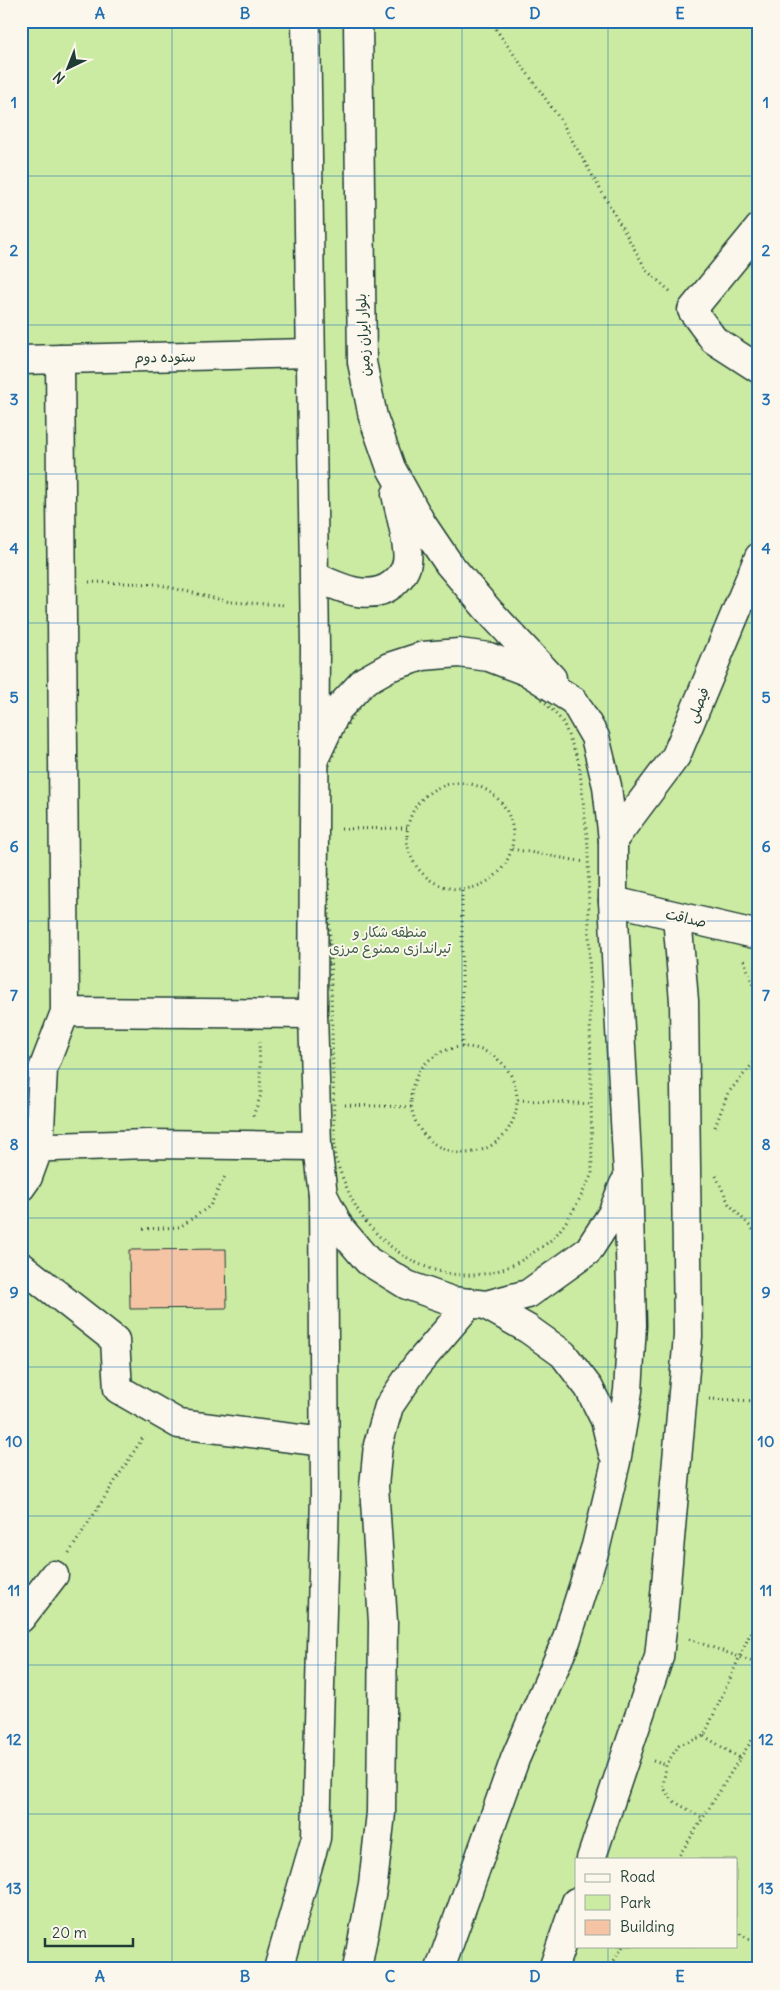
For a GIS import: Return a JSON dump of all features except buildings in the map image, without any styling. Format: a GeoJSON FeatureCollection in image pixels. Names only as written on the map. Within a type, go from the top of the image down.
{"type":"FeatureCollection","features":[{"type":"Feature","properties":{"kind":"street"},"geometry":{"type":"LineString","coordinates":[[278,1969],[316,1838],[325,1495],[323,1196],[316,1146],[313,1014],[321,829],[316,756],[306,21]]}},
{"type":"Feature","properties":{"kind":"street","name":"بلوار ایران زمین"},"geometry":{"type":"LineString","coordinates":[[358,21],[362,362],[373,418],[391,468],[422,524],[449,564],[489,611],[574,700]]}},
{"type":"Feature","properties":{"kind":"street"},"geometry":{"type":"LineString","coordinates":[[759,228],[692,310],[714,340],[759,369]]}},
{"type":"Feature","properties":{"kind":"street","name":"ستوده دوم"},"geometry":{"type":"LineString","coordinates":[[21,360],[310,353]]}},
{"type":"Feature","properties":{"kind":"street"},"geometry":{"type":"LineString","coordinates":[[21,1188],[28,1177],[30,1147],[43,1069],[65,1012],[60,360]]}},
{"type":"Feature","properties":{"kind":"street"},"geometry":{"type":"LineString","coordinates":[[314,576],[344,589],[369,593],[387,589],[401,577],[408,562],[391,468]]}},
{"type":"Feature","properties":{"kind":"street","name":"فیصلی"},"geometry":{"type":"LineString","coordinates":[[613,840],[676,756],[759,557]]}},
{"type":"Feature","properties":{"kind":"street"},"geometry":{"type":"LineString","coordinates":[[316,756],[338,710],[364,680],[389,667],[423,656],[459,653],[489,657],[528,672],[574,700],[596,737],[607,786],[613,840],[613,902],[628,1175],[632,1325],[628,1391],[616,1462],[596,1546],[566,1641],[515,1759],[440,1969]]}},
{"type":"Feature","properties":{"kind":"street","name":"صداقت"},"geometry":{"type":"LineString","coordinates":[[613,902],[746,932]]}},
{"type":"Feature","properties":{"kind":"street"},"geometry":{"type":"LineString","coordinates":[[591,1858],[660,1657],[688,1336],[684,1001],[677,916]]}},
{"type":"Feature","properties":{"kind":"street"},"geometry":{"type":"LineString","coordinates":[[65,1012],[313,1014]]}},
{"type":"Feature","properties":{"kind":"street"},"geometry":{"type":"LineString","coordinates":[[30,1147],[148,1144],[316,1146]]}},
{"type":"Feature","properties":{"kind":"street"},"geometry":{"type":"LineString","coordinates":[[358,1969],[373,1884],[381,1812],[382,1622],[374,1486],[378,1445],[389,1406],[417,1365],[478,1304],[528,1294],[588,1251],[612,1214],[628,1175]]}},
{"type":"Feature","properties":{"kind":"street"},"geometry":{"type":"LineString","coordinates":[[323,1196],[340,1228],[368,1261],[407,1285],[452,1300],[478,1304],[528,1329],[563,1354],[590,1388],[605,1420],[616,1462]]}},
{"type":"Feature","properties":{"kind":"street"},"geometry":{"type":"LineString","coordinates":[[21,1266],[115,1340],[118,1389],[179,1424],[324,1442]]}},
{"type":"Feature","properties":{"kind":"street"},"geometry":{"type":"LineString","coordinates":[[21,1618],[54,1575]]}},
{"type":"Feature","properties":{"kind":"street"},"geometry":{"type":"LineString","coordinates":[[553,1969],[575,1905]]}},
{"type":"Feature","properties":{"kind":"path"},"geometry":{"type":"LineString","coordinates":[[490,21],[560,119],[647,271],[692,310]]}},
{"type":"Feature","properties":{"kind":"path"},"geometry":{"type":"LineString","coordinates":[[62,582],[156,584],[230,602],[314,607]]}},
{"type":"Feature","properties":{"kind":"path"},"geometry":{"type":"LineString","coordinates":[[472,664],[503,672],[534,690],[563,722],[579,762],[588,863],[592,1174],[572,1213],[554,1237],[525,1259],[498,1272],[468,1276],[437,1272],[410,1261],[373,1231],[350,1199],[335,1158],[321,829],[326,775],[337,743],[357,708],[379,687],[408,670],[440,665],[472,664]]}},
{"type":"Feature","properties":{"kind":"path"},"geometry":{"type":"LineString","coordinates":[[451,783],[470,784],[487,790],[502,802],[511,818],[514,837],[512,849],[502,871],[488,883],[470,889],[451,889],[434,883],[420,870],[410,854],[407,836],[410,818],[420,802],[434,790],[451,783]]}},
{"type":"Feature","properties":{"kind":"path"},"geometry":{"type":"LineString","coordinates":[[321,829],[408,828]]}},
{"type":"Feature","properties":{"kind":"path"},"geometry":{"type":"LineString","coordinates":[[512,849],[588,863]]}},
{"type":"Feature","properties":{"kind":"path"},"geometry":{"type":"LineString","coordinates":[[462,889],[462,1047]]}},
{"type":"Feature","properties":{"kind":"path"},"geometry":{"type":"LineString","coordinates":[[746,932],[759,1002]]}},
{"type":"Feature","properties":{"kind":"path"},"geometry":{"type":"LineString","coordinates":[[455,1047],[473,1047],[491,1054],[505,1066],[514,1082],[518,1100],[515,1118],[505,1135],[491,1146],[474,1153],[455,1152],[437,1146],[423,1134],[414,1118],[411,1100],[414,1081],[423,1065],[437,1053],[455,1047]]}},
{"type":"Feature","properties":{"kind":"path"},"geometry":{"type":"LineString","coordinates":[[712,1136],[728,1093],[759,1059]]}},
{"type":"Feature","properties":{"kind":"path"},"geometry":{"type":"LineString","coordinates":[[518,1100],[591,1104]]}},
{"type":"Feature","properties":{"kind":"path"},"geometry":{"type":"LineString","coordinates":[[333,1105],[412,1107]]}},
{"type":"Feature","properties":{"kind":"path"},"geometry":{"type":"LineString","coordinates":[[715,1175],[729,1204],[759,1236]]}},
{"type":"Feature","properties":{"kind":"path"},"geometry":{"type":"LineString","coordinates":[[682,1398],[759,1401]]}},
{"type":"Feature","properties":{"kind":"path"},"geometry":{"type":"LineString","coordinates":[[54,1575],[160,1413]]}},
{"type":"Feature","properties":{"kind":"path"},"geometry":{"type":"LineString","coordinates":[[703,1818],[673,1801],[663,1787],[666,1765],[679,1745],[704,1736],[759,1614]]}},
{"type":"Feature","properties":{"kind":"path"},"geometry":{"type":"LineString","coordinates":[[662,1629],[759,1664]]}},
{"type":"Feature","properties":{"kind":"path"},"geometry":{"type":"LineString","coordinates":[[678,1858],[759,1730]]}},
{"type":"Feature","properties":{"kind":"path"},"geometry":{"type":"LineString","coordinates":[[704,1736],[740,1758]]}},
{"type":"Feature","properties":{"kind":"path"},"geometry":{"type":"LineString","coordinates":[[738,1932],[759,1946]]}},
{"type":"Feature","properties":{"kind":"path"},"geometry":{"type":"LineString","coordinates":[[609,1969],[622,1948]]}},
{"type":"Feature","properties":{"kind":"green space","name":"منطقه شکار و تیراندازی ممنوع مرزی"},"geometry":{"type":"Polygon","coordinates":[[[21,21],[759,21],[759,1969],[21,1969],[21,21]]]}}]}
